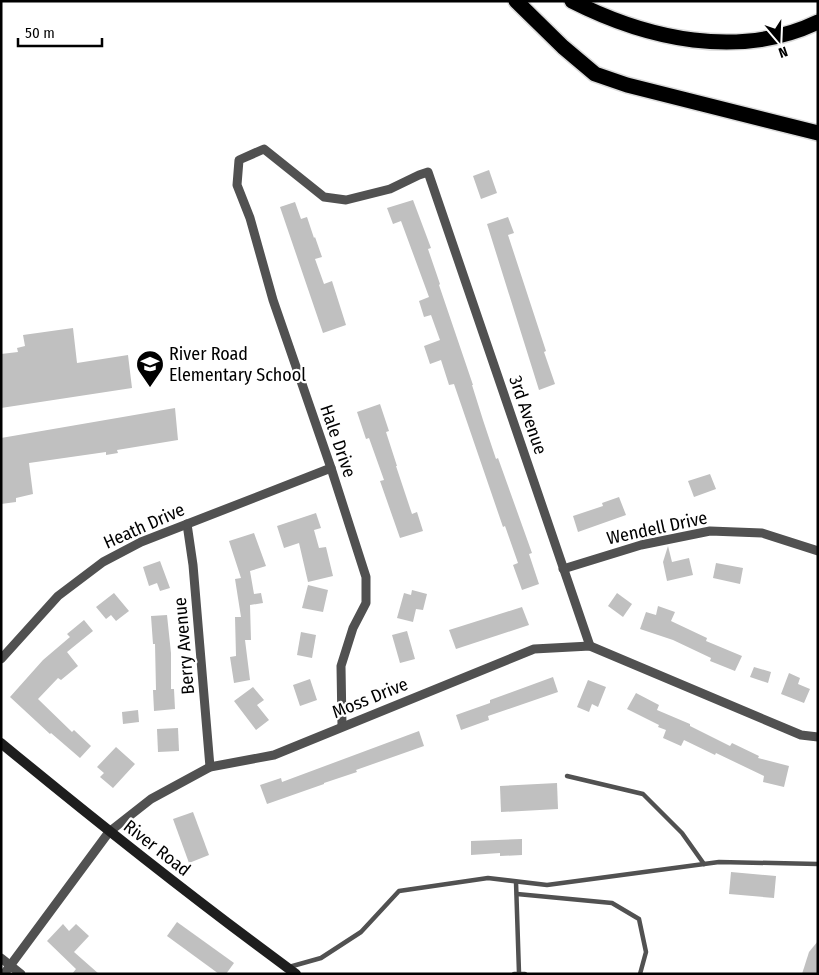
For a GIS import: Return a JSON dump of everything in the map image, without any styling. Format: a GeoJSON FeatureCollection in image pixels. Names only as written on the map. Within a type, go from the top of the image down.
{"type":"FeatureCollection","features":[{"type":"Feature","properties":{"kind":"highway"},"geometry":{"type":"LineString","coordinates":[[516,1],[563,48],[595,74],[627,85],[818,133]]}},
{"type":"Feature","properties":{"kind":"highway"},"geometry":{"type":"LineString","coordinates":[[572,1],[618,21],[650,31],[682,38],[716,42],[732,43],[766,39],[818,22]]}},
{"type":"Feature","properties":{"kind":"main road","name":"River Road"},"geometry":{"type":"LineString","coordinates":[[1,743],[110,832],[216,915],[292,971]]}},
{"type":"Feature","properties":{"kind":"street","name":"3rd Avenue"},"geometry":{"type":"LineString","coordinates":[[238,169],[239,160],[264,149],[324,197],[346,200],[390,189],[428,172],[590,646]]}},
{"type":"Feature","properties":{"kind":"street","name":"Hale Drive"},"geometry":{"type":"LineString","coordinates":[[238,169],[237,185],[250,218],[273,300],[366,577],[366,603],[353,628],[341,666],[342,726]]}},
{"type":"Feature","properties":{"kind":"street","name":"Heath Drive"},"geometry":{"type":"LineString","coordinates":[[1,659],[58,596],[103,562],[142,542],[330,468]]}},
{"type":"Feature","properties":{"kind":"street","name":"Berry Avenue"},"geometry":{"type":"LineString","coordinates":[[187,524],[195,584],[210,767]]}},
{"type":"Feature","properties":{"kind":"street","name":"Wendell Drive"},"geometry":{"type":"LineString","coordinates":[[563,569],[641,545],[710,531],[762,533],[818,551]]}},
{"type":"Feature","properties":{"kind":"street","name":"Moss Drive"},"geometry":{"type":"LineString","coordinates":[[4,974],[110,832],[151,799],[210,767],[274,754],[534,650],[590,646],[801,735],[818,737]]}},
{"type":"Feature","properties":{"kind":"street"},"geometry":{"type":"LineString","coordinates":[[1,958],[21,974]]}},
{"type":"Feature","properties":{"kind":"lane"},"geometry":{"type":"LineString","coordinates":[[566,776],[643,794],[682,833],[704,864]]}},
{"type":"Feature","properties":{"kind":"lane"},"geometry":{"type":"LineString","coordinates":[[292,971],[321,958],[361,932],[399,891],[488,878],[547,885],[719,862],[818,864]]}},
{"type":"Feature","properties":{"kind":"lane"},"geometry":{"type":"LineString","coordinates":[[516,882],[517,973],[525,974]]}},
{"type":"Feature","properties":{"kind":"lane"},"geometry":{"type":"LineString","coordinates":[[517,894],[612,903],[639,919],[646,952],[640,974]]}},
{"type":"Feature","properties":{"kind":"building"},"geometry":{"type":"Polygon","coordinates":[[[489,170],[497,193],[481,199],[473,176],[489,170]]]}},
{"type":"Feature","properties":{"kind":"building"},"geometry":{"type":"Polygon","coordinates":[[[413,200],[431,248],[428,249],[439,285],[496,459],[498,458],[532,553],[529,554],[539,584],[522,590],[513,565],[518,563],[505,526],[503,527],[454,384],[449,385],[441,360],[430,364],[424,346],[440,340],[431,315],[424,317],[419,301],[429,297],[401,221],[393,224],[387,208],[413,200]]]}},
{"type":"Feature","properties":{"kind":"building"},"geometry":{"type":"Polygon","coordinates":[[[295,202],[301,219],[307,217],[322,257],[315,259],[324,284],[332,281],[346,325],[323,333],[280,207],[295,202]]]}},
{"type":"Feature","properties":{"kind":"building"},"geometry":{"type":"Polygon","coordinates":[[[508,217],[514,233],[508,235],[555,384],[539,390],[487,224],[508,217]]]}},
{"type":"Feature","properties":{"kind":"building"},"geometry":{"type":"Polygon","coordinates":[[[73,328],[77,363],[128,355],[132,388],[1,408],[1,354],[18,352],[17,348],[25,346],[23,335],[73,328]]]}},
{"type":"Feature","properties":{"kind":"building"},"geometry":{"type":"Polygon","coordinates":[[[380,404],[389,431],[386,432],[412,514],[417,512],[423,531],[400,538],[380,481],[384,480],[369,438],[366,439],[357,412],[380,404]]]}},
{"type":"Feature","properties":{"kind":"building"},"geometry":{"type":"Polygon","coordinates":[[[175,408],[178,440],[117,450],[118,453],[106,455],[106,452],[29,463],[33,494],[16,498],[16,502],[1,504],[1,438],[175,408]]]}},
{"type":"Feature","properties":{"kind":"building"},"geometry":{"type":"Polygon","coordinates":[[[710,474],[716,489],[694,497],[688,481],[710,474]]]}},
{"type":"Feature","properties":{"kind":"building"},"geometry":{"type":"Polygon","coordinates":[[[619,497],[626,515],[578,532],[573,516],[603,506],[602,503],[619,497]]]}},
{"type":"Feature","properties":{"kind":"building"},"geometry":{"type":"Polygon","coordinates":[[[316,513],[321,528],[314,530],[319,548],[326,547],[333,576],[308,582],[299,543],[284,548],[277,526],[316,513]]]}},
{"type":"Feature","properties":{"kind":"building"},"geometry":{"type":"Polygon","coordinates":[[[254,533],[266,566],[250,571],[254,594],[261,593],[263,603],[250,605],[251,640],[245,640],[250,680],[234,683],[230,657],[236,656],[235,617],[241,617],[235,579],[241,578],[229,541],[254,533]]]}},
{"type":"Feature","properties":{"kind":"building"},"geometry":{"type":"Polygon","coordinates":[[[668,546],[672,562],[689,558],[693,575],[667,581],[663,562],[668,546]]]}},
{"type":"Feature","properties":{"kind":"building"},"geometry":{"type":"Polygon","coordinates":[[[160,561],[170,588],[160,591],[157,583],[149,586],[143,567],[160,561]]]}},
{"type":"Feature","properties":{"kind":"building"},"geometry":{"type":"Polygon","coordinates":[[[716,563],[743,568],[740,584],[713,578],[716,563]]]}},
{"type":"Feature","properties":{"kind":"building"},"geometry":{"type":"Polygon","coordinates":[[[308,585],[328,590],[323,612],[302,608],[308,585]]]}},
{"type":"Feature","properties":{"kind":"building"},"geometry":{"type":"Polygon","coordinates":[[[412,590],[427,594],[423,610],[416,609],[413,622],[397,618],[404,593],[411,595],[412,590]]]}},
{"type":"Feature","properties":{"kind":"building"},"geometry":{"type":"Polygon","coordinates":[[[114,593],[129,611],[116,621],[111,615],[106,619],[96,607],[114,593]]]}},
{"type":"Feature","properties":{"kind":"building"},"geometry":{"type":"Polygon","coordinates":[[[617,593],[632,604],[623,617],[608,606],[617,593]]]}},
{"type":"Feature","properties":{"kind":"building"},"geometry":{"type":"Polygon","coordinates":[[[658,606],[675,612],[671,621],[707,638],[706,641],[742,656],[735,671],[710,661],[711,658],[673,640],[640,629],[646,612],[656,615],[658,606]]]}},
{"type":"Feature","properties":{"kind":"building"},"geometry":{"type":"Polygon","coordinates":[[[522,607],[529,625],[456,649],[449,630],[522,607]]]}},
{"type":"Feature","properties":{"kind":"building"},"geometry":{"type":"Polygon","coordinates":[[[167,615],[171,653],[171,689],[174,689],[175,709],[154,711],[153,690],[156,690],[155,644],[153,644],[151,616],[167,615]]]}},
{"type":"Feature","properties":{"kind":"building"},"geometry":{"type":"Polygon","coordinates":[[[84,620],[93,631],[67,652],[78,666],[61,680],[58,678],[38,699],[72,732],[74,730],[91,746],[80,758],[50,734],[10,697],[43,660],[70,637],[67,634],[84,620]]]}},
{"type":"Feature","properties":{"kind":"building"},"geometry":{"type":"Polygon","coordinates":[[[407,631],[415,659],[400,663],[392,635],[407,631]]]}},
{"type":"Feature","properties":{"kind":"building"},"geometry":{"type":"Polygon","coordinates":[[[301,632],[316,635],[312,658],[297,655],[301,632]]]}},
{"type":"Feature","properties":{"kind":"building"},"geometry":{"type":"Polygon","coordinates":[[[754,667],[771,672],[768,683],[750,677],[754,667]]]}},
{"type":"Feature","properties":{"kind":"building"},"geometry":{"type":"Polygon","coordinates":[[[789,673],[800,678],[798,684],[810,689],[804,703],[781,694],[789,673]]]}},
{"type":"Feature","properties":{"kind":"building"},"geometry":{"type":"Polygon","coordinates":[[[553,677],[558,692],[488,716],[489,720],[461,730],[456,715],[490,703],[490,700],[553,677]]]}},
{"type":"Feature","properties":{"kind":"building"},"geometry":{"type":"Polygon","coordinates":[[[310,679],[317,700],[300,706],[293,685],[310,679]]]}},
{"type":"Feature","properties":{"kind":"building"},"geometry":{"type":"Polygon","coordinates":[[[588,680],[606,687],[598,707],[592,704],[589,712],[577,707],[588,680]]]}},
{"type":"Feature","properties":{"kind":"building"},"geometry":{"type":"Polygon","coordinates":[[[253,687],[264,700],[257,705],[269,720],[256,730],[234,701],[253,687]]]}},
{"type":"Feature","properties":{"kind":"building"},"geometry":{"type":"Polygon","coordinates":[[[636,693],[659,705],[657,710],[690,724],[690,726],[730,746],[732,743],[759,756],[758,758],[789,766],[784,787],[763,782],[764,776],[684,740],[681,746],[663,738],[666,730],[627,709],[636,693]]]}},
{"type":"Feature","properties":{"kind":"building"},"geometry":{"type":"Polygon","coordinates":[[[138,710],[139,722],[123,724],[122,712],[138,710]]]}},
{"type":"Feature","properties":{"kind":"building"},"geometry":{"type":"Polygon","coordinates":[[[178,728],[179,751],[158,752],[157,729],[178,728]]]}},
{"type":"Feature","properties":{"kind":"building"},"geometry":{"type":"Polygon","coordinates":[[[419,731],[424,746],[267,804],[260,785],[281,778],[282,782],[419,731]]]}},
{"type":"Feature","properties":{"kind":"building"},"geometry":{"type":"Polygon","coordinates":[[[116,747],[135,764],[113,788],[100,777],[104,773],[97,767],[116,747]]]}},
{"type":"Feature","properties":{"kind":"building"},"geometry":{"type":"Polygon","coordinates":[[[557,783],[558,809],[501,812],[500,786],[557,783]]]}},
{"type":"Feature","properties":{"kind":"building"},"geometry":{"type":"Polygon","coordinates":[[[193,812],[209,855],[189,863],[173,819],[193,812]]]}},
{"type":"Feature","properties":{"kind":"building"},"geometry":{"type":"Polygon","coordinates":[[[522,839],[522,855],[500,856],[500,853],[471,855],[471,841],[522,839]]]}},
{"type":"Feature","properties":{"kind":"building"},"geometry":{"type":"Polygon","coordinates":[[[731,872],[776,876],[774,898],[729,894],[731,872]]]}},
{"type":"Feature","properties":{"kind":"building"},"geometry":{"type":"Polygon","coordinates":[[[177,922],[234,963],[226,974],[219,974],[167,936],[177,922]]]}},
{"type":"Feature","properties":{"kind":"building"},"geometry":{"type":"Polygon","coordinates":[[[63,924],[69,931],[76,924],[89,936],[74,952],[99,974],[72,974],[76,969],[47,941],[63,924]]]}},
{"type":"Feature","properties":{"kind":"building"},"geometry":{"type":"Polygon","coordinates":[[[818,941],[818,974],[802,974],[809,952],[818,941]]]}},
{"type":"Feature","properties":{"kind":"place","name":"River Road Elementary School"},"geometry":{"type":"Point","coordinates":[150,388]}}]}
